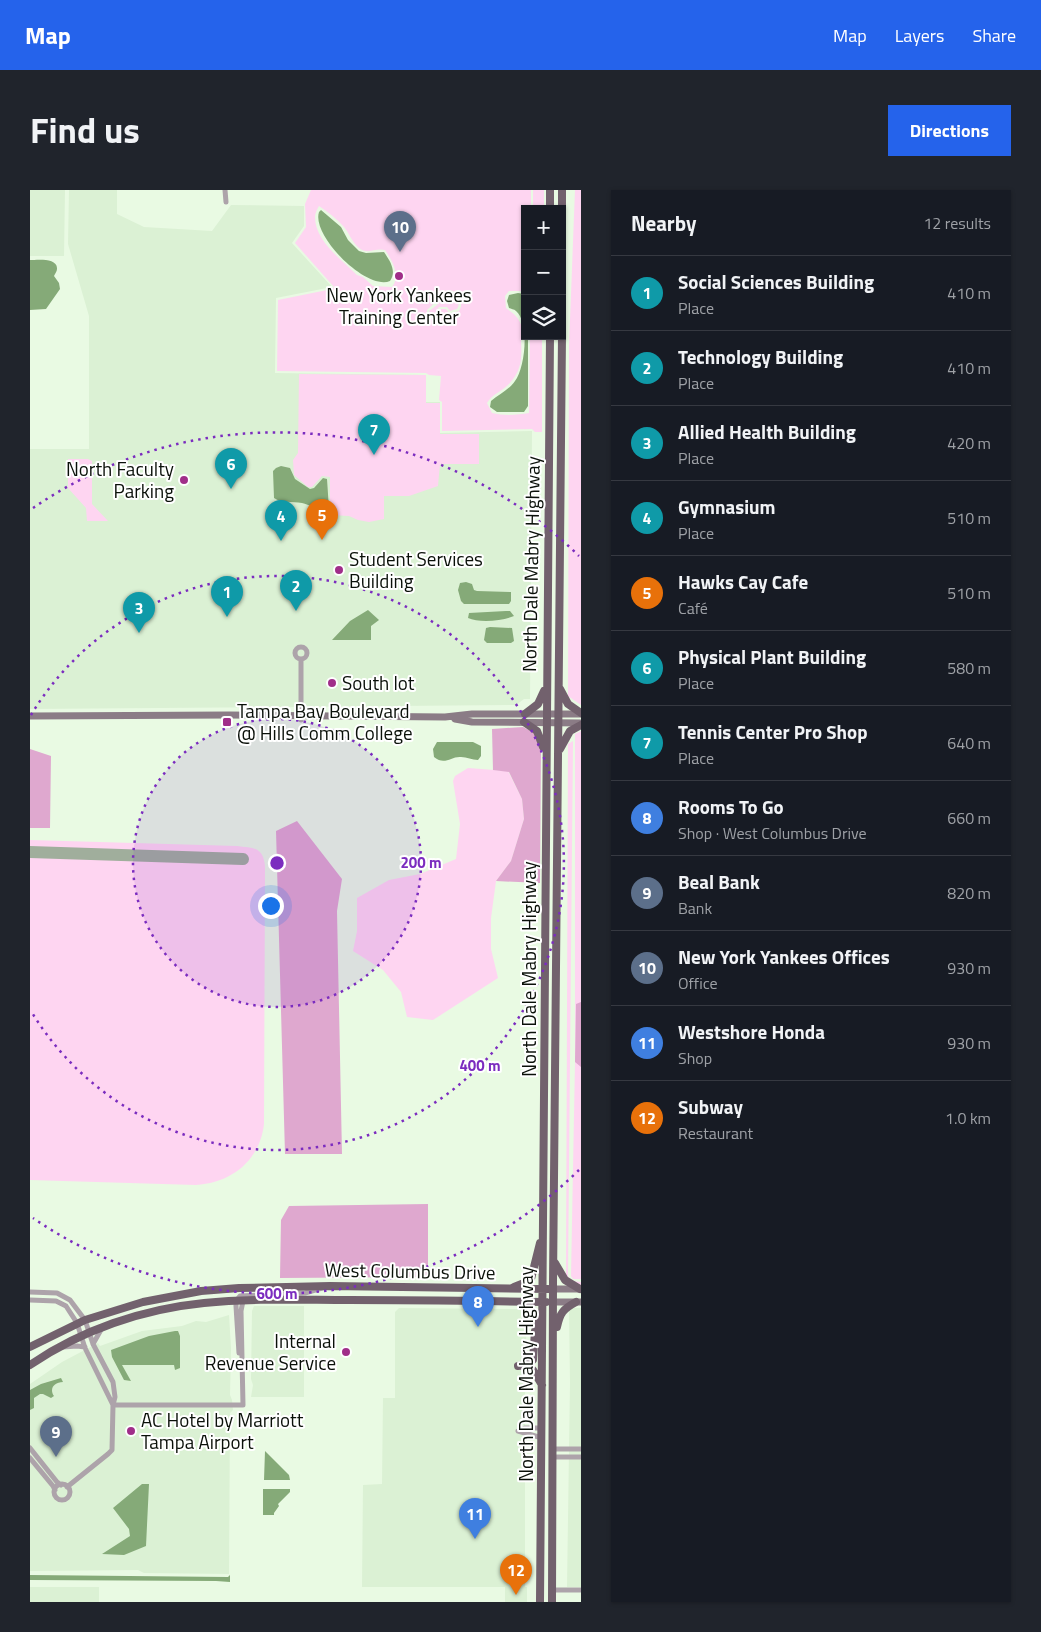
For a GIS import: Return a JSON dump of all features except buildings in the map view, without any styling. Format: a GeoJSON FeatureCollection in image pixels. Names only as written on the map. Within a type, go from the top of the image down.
{"type":"FeatureCollection","features":[{"type":"Feature","properties":{"kind":"main road"},"geometry":{"type":"LineString","coordinates":[[550,190],[550,205]]}},
{"type":"Feature","properties":{"kind":"main road"},"geometry":{"type":"LineString","coordinates":[[562,190],[562,205]]}},
{"type":"Feature","properties":{"kind":"main road","name":"North Dale Mabry Highway"},"geometry":{"type":"LineString","coordinates":[[540,1602],[550,340]]}},
{"type":"Feature","properties":{"kind":"main road","name":"North Dale Mabry Highway"},"geometry":{"type":"LineString","coordinates":[[552,1602],[562,340]]}},
{"type":"Feature","properties":{"kind":"main road"},"geometry":{"type":"LineString","coordinates":[[549,420],[561,420]]}},
{"type":"Feature","properties":{"kind":"main road"},"geometry":{"type":"LineString","coordinates":[[526,714],[538,704],[546,687]]}},
{"type":"Feature","properties":{"kind":"main road"},"geometry":{"type":"LineString","coordinates":[[559,687],[568,704],[581,714]]}},
{"type":"Feature","properties":{"kind":"main road"},"geometry":{"type":"LineString","coordinates":[[524,722],[537,731],[546,753]]}},
{"type":"Feature","properties":{"kind":"main road"},"geometry":{"type":"LineString","coordinates":[[559,751],[570,731],[581,724]]}},
{"type":"Feature","properties":{"kind":"main road"},"geometry":{"type":"LineString","coordinates":[[545,970],[557,970]]}},
{"type":"Feature","properties":{"kind":"main road"},"geometry":{"type":"LineString","coordinates":[[504,1288],[524,1283],[531,1279],[543,1230]]}},
{"type":"Feature","properties":{"kind":"main road"},"geometry":{"type":"LineString","coordinates":[[554,1261],[565,1280],[581,1289]]}},
{"type":"Feature","properties":{"kind":"main road","name":"West Columbus Drive"},"geometry":{"type":"LineString","coordinates":[[33,1345],[85,1320],[129,1306],[201,1290],[330,1286],[553,1289]]}},
{"type":"Feature","properties":{"kind":"main road","name":"West Columbus Drive"},"geometry":{"type":"LineString","coordinates":[[30,1365],[81,1336],[134,1317],[177,1307],[239,1301],[553,1302]]}},
{"type":"Feature","properties":{"kind":"main road"},"geometry":{"type":"LineString","coordinates":[[553,1347],[559,1316],[565,1309],[579,1302]]}},
{"type":"Feature","properties":{"kind":"main road"},"geometry":{"type":"LineString","coordinates":[[542,1385],[533,1370],[518,1366],[528,1364],[534,1360],[535,1331],[543,1312]]}},
{"type":"Feature","properties":{"kind":"main road"},"geometry":{"type":"LineString","coordinates":[[30,1352],[33,1345]]}},
{"type":"Feature","properties":{"kind":"main road"},"geometry":{"type":"LineString","coordinates":[[542,1428],[546,1432],[547,1452],[552,1456]]}},
{"type":"Feature","properties":{"kind":"main road"},"geometry":{"type":"LineString","coordinates":[[541,1514],[552,1515]]}},
{"type":"Feature","properties":{"kind":"main road"},"geometry":{"type":"LineString","coordinates":[[540,1574],[545,1585],[553,1590]]}},
{"type":"Feature","properties":{"kind":"street"},"geometry":{"type":"LineString","coordinates":[[226,190],[226,202]]}},
{"type":"Feature","properties":{"kind":"street"},"geometry":{"type":"LineString","coordinates":[[301,660],[301,718]]}},
{"type":"Feature","properties":{"kind":"street"},"geometry":{"type":"LineString","coordinates":[[30,716],[301,718],[445,717],[472,714],[581,714]]}},
{"type":"Feature","properties":{"kind":"street"},"geometry":{"type":"LineString","coordinates":[[445,717],[472,722],[581,724]]}},
{"type":"Feature","properties":{"kind":"street"},"geometry":{"type":"LineString","coordinates":[[113,1405],[242,1405],[240,1296],[305,1293],[330,1286]]}},
{"type":"Feature","properties":{"kind":"street","name":"West Columbus Drive"},"geometry":{"type":"LineString","coordinates":[[553,1289],[581,1289]]}},
{"type":"Feature","properties":{"kind":"street"},"geometry":{"type":"LineString","coordinates":[[30,1292],[57,1293],[70,1300],[85,1320],[93,1344],[113,1382],[115,1397],[113,1405],[112,1450],[64,1486],[57,1486],[55,1490]]}},
{"type":"Feature","properties":{"kind":"street"},"geometry":{"type":"LineString","coordinates":[[30,1300],[56,1301],[66,1306],[77,1323],[85,1348],[113,1405]]}},
{"type":"Feature","properties":{"kind":"street","name":"West Columbus Drive"},"geometry":{"type":"LineString","coordinates":[[553,1302],[579,1302]]}},
{"type":"Feature","properties":{"kind":"street"},"geometry":{"type":"LineString","coordinates":[[93,1344],[102,1328]]}},
{"type":"Feature","properties":{"kind":"street"},"geometry":{"type":"LineString","coordinates":[[60,1348],[77,1346],[85,1348]]}},
{"type":"Feature","properties":{"kind":"street"},"geometry":{"type":"LineString","coordinates":[[542,1428],[525,1428],[518,1431],[542,1438]]}},
{"type":"Feature","properties":{"kind":"street"},"geometry":{"type":"LineString","coordinates":[[30,1448],[58,1482],[64,1486],[69,1494],[64,1500],[56,1497],[53,1486],[30,1458]]}},
{"type":"Feature","properties":{"kind":"street"},"geometry":{"type":"LineString","coordinates":[[552,1456],[581,1449]]}},
{"type":"Feature","properties":{"kind":"street"},"geometry":{"type":"LineString","coordinates":[[552,1456],[581,1457]]}},
{"type":"Feature","properties":{"kind":"street"},"geometry":{"type":"LineString","coordinates":[[553,1590],[581,1590]]}},
{"type":"Feature","properties":{"kind":"shaded area"},"geometry":{"type":"Polygon","coordinates":[[[30,190],[65,190],[64,256],[30,256],[30,190]]]}},
{"type":"Feature","properties":{"kind":"shaded area"},"geometry":{"type":"Polygon","coordinates":[[[69,190],[117,190],[117,214],[144,227],[212,231],[231,205],[304,206],[304,226],[292,243],[332,287],[276,298],[275,373],[426,375],[426,402],[440,402],[440,433],[532,431],[530,699],[524,699],[516,705],[30,709],[30,449],[89,449],[89,316],[68,244],[69,190]]]}},
{"type":"Feature","properties":{"kind":"shaded area"},"geometry":{"type":"Polygon","coordinates":[[[311,190],[531,190],[531,205],[521,205],[521,291],[509,291],[505,296],[506,308],[517,317],[521,324],[521,358],[519,368],[510,383],[487,403],[492,413],[510,415],[529,413],[530,340],[542,340],[542,432],[535,432],[532,429],[442,431],[442,402],[439,400],[441,376],[426,373],[277,371],[278,300],[334,287],[295,243],[306,227],[305,204],[311,190]],[[319,206],[316,212],[316,226],[324,242],[357,275],[363,277],[373,286],[392,287],[395,283],[396,273],[393,263],[385,250],[365,251],[361,249],[332,216],[319,206]],[[449,290],[444,293],[427,310],[427,315],[430,319],[438,318],[439,309],[446,309],[450,314],[459,311],[460,300],[453,291],[449,290]]]}},
{"type":"Feature","properties":{"kind":"shaded area"},"geometry":{"type":"Polygon","coordinates":[[[533,190],[544,190],[544,205],[533,205],[533,190]]]}},
{"type":"Feature","properties":{"kind":"shaded area"},"geometry":{"type":"Polygon","coordinates":[[[575,190],[581,190],[581,705],[568,696],[569,346],[575,190]]]}},
{"type":"Feature","properties":{"kind":"shaded area"},"geometry":{"type":"Polygon","coordinates":[[[321,210],[341,227],[348,240],[359,251],[366,253],[384,252],[393,270],[390,281],[380,282],[368,278],[343,259],[323,234],[319,222],[319,212],[321,210]]]}},
{"type":"Feature","properties":{"kind":"shaded area"},"geometry":{"type":"Polygon","coordinates":[[[30,260],[46,260],[56,265],[57,270],[54,276],[59,283],[60,289],[46,309],[30,310],[30,260]]]}},
{"type":"Feature","properties":{"kind":"shaded area"},"geometry":{"type":"Polygon","coordinates":[[[447,293],[452,293],[457,298],[459,305],[457,309],[450,311],[447,307],[439,307],[437,316],[431,317],[429,311],[447,293]]]}},
{"type":"Feature","properties":{"kind":"shaded area"},"geometry":{"type":"Polygon","coordinates":[[[521,293],[521,320],[515,310],[509,308],[507,301],[509,295],[521,293]]]}},
{"type":"Feature","properties":{"kind":"shaded area"},"geometry":{"type":"Polygon","coordinates":[[[524,340],[528,340],[528,406],[524,412],[497,412],[490,407],[491,401],[515,381],[521,366],[524,340]]]}},
{"type":"Feature","properties":{"kind":"shaded area"},"geometry":{"type":"Polygon","coordinates":[[[299,374],[426,375],[426,403],[440,403],[440,434],[479,434],[479,464],[440,464],[438,486],[409,496],[384,496],[384,519],[369,522],[349,516],[330,515],[330,477],[322,476],[312,487],[308,487],[294,475],[293,460],[298,453],[299,374]]]}},
{"type":"Feature","properties":{"kind":"shaded area"},"geometry":{"type":"Polygon","coordinates":[[[68,459],[88,459],[92,461],[92,504],[108,521],[87,521],[86,508],[68,488],[68,459]]]}},
{"type":"Feature","properties":{"kind":"shaded area"},"geometry":{"type":"Polygon","coordinates":[[[281,466],[290,468],[295,479],[310,489],[314,488],[323,478],[327,479],[329,509],[318,509],[302,503],[284,502],[274,498],[273,471],[281,466]]]}},
{"type":"Feature","properties":{"kind":"shaded area"},"geometry":{"type":"Polygon","coordinates":[[[460,583],[472,584],[474,590],[477,591],[511,592],[511,601],[509,604],[464,604],[461,601],[458,590],[460,583]]]}},
{"type":"Feature","properties":{"kind":"shaded area"},"geometry":{"type":"Polygon","coordinates":[[[368,610],[379,620],[371,626],[371,640],[332,640],[350,621],[368,610]]]}},
{"type":"Feature","properties":{"kind":"shaded area"},"geometry":{"type":"Polygon","coordinates":[[[510,611],[514,616],[504,619],[491,621],[468,618],[469,613],[510,611]]]}},
{"type":"Feature","properties":{"kind":"shaded area"},"geometry":{"type":"Polygon","coordinates":[[[486,628],[512,628],[514,641],[511,643],[487,643],[484,640],[486,628]]]}},
{"type":"Feature","properties":{"kind":"shaded area"},"geometry":{"type":"Polygon","coordinates":[[[523,727],[535,733],[541,747],[540,883],[496,881],[511,861],[524,819],[522,799],[509,772],[493,770],[492,729],[523,727]]]}},
{"type":"Feature","properties":{"kind":"shaded area"},"geometry":{"type":"Polygon","coordinates":[[[581,731],[581,1279],[573,1279],[571,1276],[575,1063],[575,734],[581,731]]]}},
{"type":"Feature","properties":{"kind":"shaded area"},"geometry":{"type":"Polygon","coordinates":[[[573,741],[568,1276],[572,1281],[581,1282],[581,1285],[572,1282],[566,1278],[568,744],[573,741]]]}},
{"type":"Feature","properties":{"kind":"shaded area"},"geometry":{"type":"Polygon","coordinates":[[[437,742],[473,742],[481,746],[481,756],[478,760],[457,757],[441,761],[434,757],[433,749],[437,742]]]}},
{"type":"Feature","properties":{"kind":"shaded area"},"geometry":{"type":"Polygon","coordinates":[[[30,749],[51,756],[50,828],[30,828],[30,749]]]}},
{"type":"Feature","properties":{"kind":"shaded area"},"geometry":{"type":"Polygon","coordinates":[[[468,768],[508,771],[522,799],[524,819],[511,861],[496,881],[491,918],[491,949],[498,978],[433,1020],[407,1017],[401,992],[383,970],[353,951],[357,931],[357,898],[389,880],[420,874],[456,859],[460,824],[453,781],[455,776],[468,768]]]}},
{"type":"Feature","properties":{"kind":"shaded area"},"geometry":{"type":"Polygon","coordinates":[[[297,821],[342,879],[337,911],[342,1154],[285,1154],[276,831],[297,821]]]}},
{"type":"Feature","properties":{"kind":"shaded area"},"geometry":{"type":"Polygon","coordinates":[[[30,840],[237,846],[253,848],[262,855],[265,866],[264,1124],[257,1148],[250,1159],[232,1174],[221,1180],[196,1185],[30,1180],[30,857],[243,863],[244,855],[30,848],[30,840]]]}},
{"type":"Feature","properties":{"kind":"shaded area"},"geometry":{"type":"Polygon","coordinates":[[[581,1002],[581,1067],[575,1062],[576,1004],[581,1002]]]}},
{"type":"Feature","properties":{"kind":"shaded area"},"geometry":{"type":"Polygon","coordinates":[[[428,1204],[428,1277],[280,1278],[281,1220],[289,1206],[428,1204]]]}},
{"type":"Feature","properties":{"kind":"shaded area"},"geometry":{"type":"Polygon","coordinates":[[[254,1306],[304,1306],[304,1397],[251,1397],[253,1385],[251,1379],[252,1311],[254,1306]]]}},
{"type":"Feature","properties":{"kind":"shaded area"},"geometry":{"type":"Polygon","coordinates":[[[399,1308],[517,1309],[525,1310],[527,1313],[525,1371],[525,1587],[527,1587],[527,1602],[505,1602],[505,1587],[362,1587],[363,1485],[382,1484],[383,1398],[395,1398],[395,1312],[399,1308]]]}},
{"type":"Feature","properties":{"kind":"shaded area"},"geometry":{"type":"Polygon","coordinates":[[[581,1308],[581,1587],[567,1587],[570,1383],[569,1310],[581,1308]]]}},
{"type":"Feature","properties":{"kind":"shaded area"},"geometry":{"type":"Polygon","coordinates":[[[229,1315],[231,1348],[230,1395],[233,1410],[230,1413],[229,1574],[144,1573],[138,1570],[30,1571],[30,1384],[62,1362],[98,1343],[100,1346],[142,1331],[182,1326],[196,1321],[206,1322],[229,1315]]]}},
{"type":"Feature","properties":{"kind":"shaded area"},"geometry":{"type":"Polygon","coordinates":[[[178,1331],[180,1336],[180,1368],[175,1370],[174,1365],[122,1365],[131,1381],[124,1380],[112,1357],[111,1350],[149,1336],[178,1331]]]}},
{"type":"Feature","properties":{"kind":"shaded area"},"geometry":{"type":"Polygon","coordinates":[[[61,1378],[63,1382],[57,1383],[52,1388],[54,1396],[51,1398],[40,1394],[34,1398],[34,1408],[30,1410],[30,1390],[41,1384],[61,1378]]]}},
{"type":"Feature","properties":{"kind":"shaded area"},"geometry":{"type":"Polygon","coordinates":[[[265,1451],[289,1475],[290,1480],[264,1480],[265,1451]]]}},
{"type":"Feature","properties":{"kind":"shaded area"},"geometry":{"type":"Polygon","coordinates":[[[142,1484],[149,1484],[146,1546],[124,1555],[102,1554],[130,1536],[129,1529],[113,1508],[142,1484]]]}},
{"type":"Feature","properties":{"kind":"shaded area"},"geometry":{"type":"Polygon","coordinates":[[[263,1489],[290,1489],[290,1492],[278,1504],[279,1506],[274,1515],[263,1515],[263,1489]]]}},
{"type":"Feature","properties":{"kind":"shaded area"},"geometry":{"type":"Polygon","coordinates":[[[30,1575],[228,1577],[230,1575],[230,1582],[30,1580],[30,1575]]]}},
{"type":"Feature","properties":{"kind":"shaded area"},"geometry":{"type":"Polygon","coordinates":[[[30,1587],[99,1587],[99,1602],[30,1602],[30,1587]]]}},
{"type":"Feature","properties":{"kind":"taxiway"},"geometry":{"type":"LineString","coordinates":[[30,852],[243,859]]}},
{"type":"Feature","properties":{"kind":"place","name":"New York Yankees Offices"},"geometry":{"type":"Point","coordinates":[400,252]}},
{"type":"Feature","properties":{"kind":"place","name":"New York Yankees Training Center"},"geometry":{"type":"Point","coordinates":[399,276]}},
{"type":"Feature","properties":{"kind":"place","name":"Tennis Center Pro Shop"},"geometry":{"type":"Point","coordinates":[374,455]}},
{"type":"Feature","properties":{"kind":"place","name":"North Faculty Parking"},"geometry":{"type":"Point","coordinates":[184,480]}},
{"type":"Feature","properties":{"kind":"place","name":"Physical Plant Building"},"geometry":{"type":"Point","coordinates":[231,489]}},
{"type":"Feature","properties":{"kind":"place","name":"Hawks Cay Cafe"},"geometry":{"type":"Point","coordinates":[322,540]}},
{"type":"Feature","properties":{"kind":"place","name":"Gymnasium"},"geometry":{"type":"Point","coordinates":[281,541]}},
{"type":"Feature","properties":{"kind":"place","name":"Student Services Building"},"geometry":{"type":"Point","coordinates":[339,570]}},
{"type":"Feature","properties":{"kind":"place","name":"Technology Building"},"geometry":{"type":"Point","coordinates":[296,611]}},
{"type":"Feature","properties":{"kind":"place","name":"Social Sciences Building"},"geometry":{"type":"Point","coordinates":[227,617]}},
{"type":"Feature","properties":{"kind":"place","name":"Allied Health Building"},"geometry":{"type":"Point","coordinates":[139,633]}},
{"type":"Feature","properties":{"kind":"place","name":"South lot"},"geometry":{"type":"Point","coordinates":[332,683]}},
{"type":"Feature","properties":{"kind":"place","name":"Tampa Bay Boulevard @ Hills Comm College"},"geometry":{"type":"Point","coordinates":[227,722]}},
{"type":"Feature","properties":{"kind":"place","name":"Rooms To Go"},"geometry":{"type":"Point","coordinates":[478,1327]}},
{"type":"Feature","properties":{"kind":"place","name":"Internal Revenue Service"},"geometry":{"type":"Point","coordinates":[346,1352]}},
{"type":"Feature","properties":{"kind":"place","name":"AC Hotel by Marriott Tampa Airport"},"geometry":{"type":"Point","coordinates":[131,1431]}},
{"type":"Feature","properties":{"kind":"place","name":"Beal Bank"},"geometry":{"type":"Point","coordinates":[56,1457]}},
{"type":"Feature","properties":{"kind":"place","name":"Westshore Honda"},"geometry":{"type":"Point","coordinates":[475,1539]}},
{"type":"Feature","properties":{"kind":"place","name":"Subway"},"geometry":{"type":"Point","coordinates":[516,1595]}}]}
